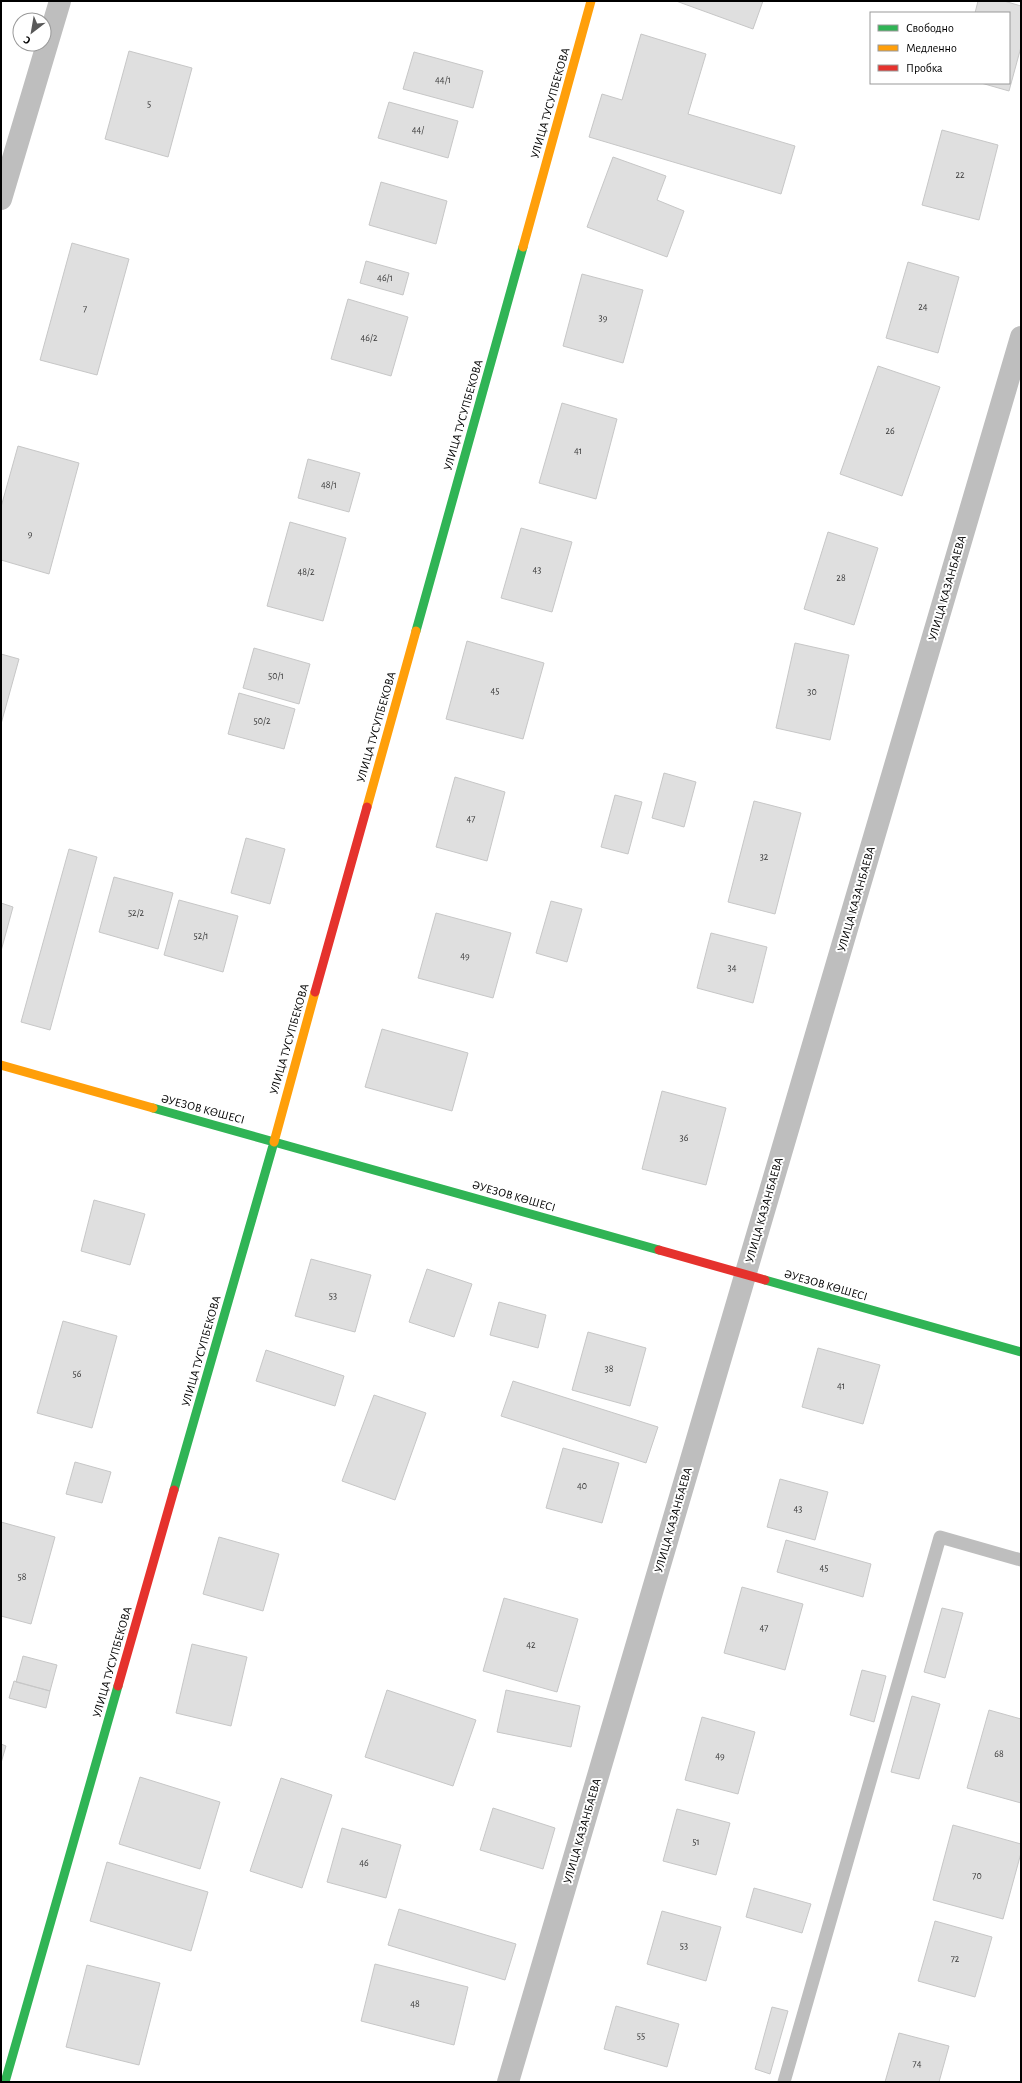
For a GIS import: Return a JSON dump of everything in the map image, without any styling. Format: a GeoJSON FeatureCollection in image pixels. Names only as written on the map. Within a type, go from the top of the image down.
{"type":"FeatureCollection","features":[{"type":"Feature","properties":{"kind":"street"},"geometry":{"type":"LineString","coordinates":[[1,199],[60,1]]}},
{"type":"Feature","properties":{"kind":"street","name":"УЛИЦА ТУСУПБЕКОВА"},"geometry":{"type":"LineString","coordinates":[[5,2082],[274,1141],[591,1]]}},
{"type":"Feature","properties":{"kind":"street","name":"УЛИЦА КАЗАНБАЕВА"},"geometry":{"type":"LineString","coordinates":[[508,2082],[1021,337]]}},
{"type":"Feature","properties":{"kind":"street","name":"ӘУЕЗОВ КӨШЕСІ"},"geometry":{"type":"LineString","coordinates":[[1,1065],[1021,1352]]}},
{"type":"Feature","properties":{"kind":"lane"},"geometry":{"type":"LineString","coordinates":[[784,2082],[940,1537],[1021,1560]]}},
{"type":"Feature","properties":{"kind":"building"},"geometry":{"type":"Polygon","coordinates":[[[676,1],[763,1],[753,29],[676,1]]]}},
{"type":"Feature","properties":{"kind":"building"},"geometry":{"type":"Polygon","coordinates":[[[978,1],[1004,1],[1021,6],[1021,47],[1009,91],[984,84],[1010,84],[1010,12],[975,12],[978,1]]]}},
{"type":"Feature","properties":{"kind":"building"},"geometry":{"type":"Polygon","coordinates":[[[641,34],[706,54],[688,114],[795,146],[781,194],[589,137],[602,94],[622,100],[641,34]]]}},
{"type":"Feature","properties":{"kind":"building"},"geometry":{"type":"Polygon","coordinates":[[[129,51],[192,68],[168,157],[105,139],[129,51]]]}},
{"type":"Feature","properties":{"kind":"building"},"geometry":{"type":"Polygon","coordinates":[[[414,52],[483,71],[473,108],[403,89],[414,52]]]}},
{"type":"Feature","properties":{"kind":"building"},"geometry":{"type":"Polygon","coordinates":[[[389,102],[458,121],[448,158],[378,138],[389,102]]]}},
{"type":"Feature","properties":{"kind":"building"},"geometry":{"type":"Polygon","coordinates":[[[942,130],[998,145],[979,220],[922,205],[942,130]]]}},
{"type":"Feature","properties":{"kind":"building"},"geometry":{"type":"Polygon","coordinates":[[[613,157],[666,176],[657,200],[684,211],[667,257],[587,227],[613,157]]]}},
{"type":"Feature","properties":{"kind":"building"},"geometry":{"type":"Polygon","coordinates":[[[381,182],[447,201],[436,244],[369,225],[381,182]]]}},
{"type":"Feature","properties":{"kind":"building"},"geometry":{"type":"Polygon","coordinates":[[[72,243],[129,259],[97,375],[40,360],[72,243]]]}},
{"type":"Feature","properties":{"kind":"building"},"geometry":{"type":"Polygon","coordinates":[[[366,261],[409,273],[403,295],[360,283],[366,261]]]}},
{"type":"Feature","properties":{"kind":"building"},"geometry":{"type":"Polygon","coordinates":[[[908,262],[959,277],[938,353],[886,338],[908,262]]]}},
{"type":"Feature","properties":{"kind":"building"},"geometry":{"type":"Polygon","coordinates":[[[582,274],[643,290],[623,363],[563,346],[582,274]]]}},
{"type":"Feature","properties":{"kind":"building"},"geometry":{"type":"Polygon","coordinates":[[[348,299],[408,317],[391,376],[331,359],[348,299]]]}},
{"type":"Feature","properties":{"kind":"building"},"geometry":{"type":"Polygon","coordinates":[[[878,366],[940,387],[902,496],[840,474],[878,366]]]}},
{"type":"Feature","properties":{"kind":"building"},"geometry":{"type":"Polygon","coordinates":[[[562,403],[617,419],[596,499],[539,483],[562,403]]]}},
{"type":"Feature","properties":{"kind":"building"},"geometry":{"type":"Polygon","coordinates":[[[18,446],[79,463],[49,574],[1,560],[1,507],[18,446]]]}},
{"type":"Feature","properties":{"kind":"building"},"geometry":{"type":"Polygon","coordinates":[[[308,459],[360,473],[349,512],[298,498],[308,459]]]}},
{"type":"Feature","properties":{"kind":"building"},"geometry":{"type":"Polygon","coordinates":[[[290,522],[346,538],[323,621],[267,606],[290,522]]]}},
{"type":"Feature","properties":{"kind":"building"},"geometry":{"type":"Polygon","coordinates":[[[521,528],[572,542],[552,612],[501,598],[521,528]]]}},
{"type":"Feature","properties":{"kind":"building"},"geometry":{"type":"Polygon","coordinates":[[[828,532],[878,548],[854,625],[804,609],[828,532]]]}},
{"type":"Feature","properties":{"kind":"building"},"geometry":{"type":"Polygon","coordinates":[[[467,641],[544,663],[523,739],[446,719],[467,641]]]}},
{"type":"Feature","properties":{"kind":"building"},"geometry":{"type":"Polygon","coordinates":[[[795,643],[849,655],[830,740],[776,728],[795,643]]]}},
{"type":"Feature","properties":{"kind":"building"},"geometry":{"type":"Polygon","coordinates":[[[254,648],[310,664],[299,704],[243,688],[254,648]]]}},
{"type":"Feature","properties":{"kind":"building"},"geometry":{"type":"Polygon","coordinates":[[[1,654],[19,659],[1,724],[1,654]]]}},
{"type":"Feature","properties":{"kind":"building"},"geometry":{"type":"Polygon","coordinates":[[[239,693],[295,709],[284,749],[228,734],[239,693]]]}},
{"type":"Feature","properties":{"kind":"building"},"geometry":{"type":"Polygon","coordinates":[[[664,773],[696,782],[684,827],[652,818],[664,773]]]}},
{"type":"Feature","properties":{"kind":"building"},"geometry":{"type":"Polygon","coordinates":[[[455,777],[505,792],[487,861],[436,847],[455,777]]]}},
{"type":"Feature","properties":{"kind":"building"},"geometry":{"type":"Polygon","coordinates":[[[615,795],[642,802],[628,854],[601,847],[615,795]]]}},
{"type":"Feature","properties":{"kind":"building"},"geometry":{"type":"Polygon","coordinates":[[[754,801],[801,813],[775,914],[728,902],[754,801]]]}},
{"type":"Feature","properties":{"kind":"building"},"geometry":{"type":"Polygon","coordinates":[[[246,838],[285,849],[270,904],[231,893],[246,838]]]}},
{"type":"Feature","properties":{"kind":"building"},"geometry":{"type":"Polygon","coordinates":[[[69,849],[97,857],[50,1030],[21,1022],[69,849]]]}},
{"type":"Feature","properties":{"kind":"building"},"geometry":{"type":"Polygon","coordinates":[[[114,877],[173,893],[158,949],[99,932],[114,877]]]}},
{"type":"Feature","properties":{"kind":"building"},"geometry":{"type":"Polygon","coordinates":[[[179,900],[238,916],[223,972],[164,955],[179,900]]]}},
{"type":"Feature","properties":{"kind":"building"},"geometry":{"type":"Polygon","coordinates":[[[551,901],[582,909],[567,962],[536,953],[551,901]]]}},
{"type":"Feature","properties":{"kind":"building"},"geometry":{"type":"Polygon","coordinates":[[[1,903],[13,907],[1,951],[1,903]]]}},
{"type":"Feature","properties":{"kind":"building"},"geometry":{"type":"Polygon","coordinates":[[[436,913],[511,933],[493,998],[418,978],[436,913]]]}},
{"type":"Feature","properties":{"kind":"building"},"geometry":{"type":"Polygon","coordinates":[[[711,933],[767,947],[753,1003],[697,988],[711,933]]]}},
{"type":"Feature","properties":{"kind":"building"},"geometry":{"type":"Polygon","coordinates":[[[382,1029],[468,1053],[452,1111],[365,1087],[382,1029]]]}},
{"type":"Feature","properties":{"kind":"building"},"geometry":{"type":"Polygon","coordinates":[[[662,1091],[726,1108],[706,1185],[642,1169],[662,1091]]]}},
{"type":"Feature","properties":{"kind":"building"},"geometry":{"type":"Polygon","coordinates":[[[94,1200],[145,1214],[130,1265],[81,1251],[94,1200]]]}},
{"type":"Feature","properties":{"kind":"building"},"geometry":{"type":"Polygon","coordinates":[[[311,1259],[371,1275],[355,1332],[295,1316],[311,1259]]]}},
{"type":"Feature","properties":{"kind":"building"},"geometry":{"type":"Polygon","coordinates":[[[427,1269],[472,1284],[454,1337],[409,1322],[427,1269]]]}},
{"type":"Feature","properties":{"kind":"building"},"geometry":{"type":"Polygon","coordinates":[[[499,1302],[546,1315],[538,1348],[490,1335],[499,1302]]]}},
{"type":"Feature","properties":{"kind":"building"},"geometry":{"type":"Polygon","coordinates":[[[63,1321],[117,1336],[92,1428],[37,1413],[63,1321]]]}},
{"type":"Feature","properties":{"kind":"building"},"geometry":{"type":"Polygon","coordinates":[[[588,1332],[646,1348],[630,1406],[572,1390],[588,1332]]]}},
{"type":"Feature","properties":{"kind":"building"},"geometry":{"type":"Polygon","coordinates":[[[818,1348],[880,1365],[863,1424],[802,1407],[818,1348]]]}},
{"type":"Feature","properties":{"kind":"building"},"geometry":{"type":"Polygon","coordinates":[[[266,1350],[344,1376],[335,1406],[256,1381],[266,1350]]]}},
{"type":"Feature","properties":{"kind":"building"},"geometry":{"type":"Polygon","coordinates":[[[513,1381],[658,1427],[646,1463],[501,1416],[513,1381]]]}},
{"type":"Feature","properties":{"kind":"building"},"geometry":{"type":"Polygon","coordinates":[[[374,1395],[426,1413],[395,1500],[342,1481],[374,1395]]]}},
{"type":"Feature","properties":{"kind":"building"},"geometry":{"type":"Polygon","coordinates":[[[563,1448],[619,1463],[602,1523],[546,1508],[563,1448]]]}},
{"type":"Feature","properties":{"kind":"building"},"geometry":{"type":"Polygon","coordinates":[[[75,1462],[111,1472],[102,1503],[66,1494],[75,1462]]]}},
{"type":"Feature","properties":{"kind":"building"},"geometry":{"type":"Polygon","coordinates":[[[780,1479],[828,1492],[815,1540],[767,1527],[780,1479]]]}},
{"type":"Feature","properties":{"kind":"building"},"geometry":{"type":"Polygon","coordinates":[[[1,1522],[55,1537],[31,1624],[1,1616],[1,1522]]]}},
{"type":"Feature","properties":{"kind":"building"},"geometry":{"type":"Polygon","coordinates":[[[219,1537],[279,1554],[263,1611],[203,1594],[219,1537]]]}},
{"type":"Feature","properties":{"kind":"building"},"geometry":{"type":"Polygon","coordinates":[[[786,1540],[871,1564],[863,1597],[777,1572],[786,1540]]]}},
{"type":"Feature","properties":{"kind":"building"},"geometry":{"type":"Polygon","coordinates":[[[742,1587],[803,1604],[785,1670],[724,1653],[742,1587]]]}},
{"type":"Feature","properties":{"kind":"building"},"geometry":{"type":"Polygon","coordinates":[[[504,1598],[578,1619],[557,1692],[483,1671],[504,1598]]]}},
{"type":"Feature","properties":{"kind":"building"},"geometry":{"type":"Polygon","coordinates":[[[942,1608],[963,1613],[945,1678],[924,1672],[942,1608]]]}},
{"type":"Feature","properties":{"kind":"building"},"geometry":{"type":"Polygon","coordinates":[[[192,1644],[247,1657],[231,1726],[176,1713],[192,1644]]]}},
{"type":"Feature","properties":{"kind":"building"},"geometry":{"type":"Polygon","coordinates":[[[23,1656],[57,1665],[50,1691],[16,1682],[23,1656]]]}},
{"type":"Feature","properties":{"kind":"building"},"geometry":{"type":"Polygon","coordinates":[[[862,1670],[886,1676],[874,1722],[850,1715],[862,1670]]]}},
{"type":"Feature","properties":{"kind":"building"},"geometry":{"type":"Polygon","coordinates":[[[14,1681],[50,1691],[46,1708],[9,1698],[14,1681]]]}},
{"type":"Feature","properties":{"kind":"building"},"geometry":{"type":"Polygon","coordinates":[[[387,1690],[476,1720],[453,1786],[365,1757],[387,1690]]]}},
{"type":"Feature","properties":{"kind":"building"},"geometry":{"type":"Polygon","coordinates":[[[506,1690],[580,1706],[571,1747],[497,1732],[506,1690]]]}},
{"type":"Feature","properties":{"kind":"building"},"geometry":{"type":"Polygon","coordinates":[[[912,1696],[940,1704],[919,1779],[891,1772],[912,1696]]]}},
{"type":"Feature","properties":{"kind":"building"},"geometry":{"type":"Polygon","coordinates":[[[989,1710],[1021,1719],[1021,1803],[967,1788],[989,1710]]]}},
{"type":"Feature","properties":{"kind":"building"},"geometry":{"type":"Polygon","coordinates":[[[702,1717],[755,1732],[738,1794],[685,1780],[702,1717]]]}},
{"type":"Feature","properties":{"kind":"building"},"geometry":{"type":"Polygon","coordinates":[[[1,1744],[6,1746],[1,1763],[1,1744]]]}},
{"type":"Feature","properties":{"kind":"building"},"geometry":{"type":"Polygon","coordinates":[[[140,1777],[220,1802],[200,1869],[119,1844],[140,1777]]]}},
{"type":"Feature","properties":{"kind":"building"},"geometry":{"type":"Polygon","coordinates":[[[281,1778],[332,1795],[302,1888],[250,1871],[281,1778]]]}},
{"type":"Feature","properties":{"kind":"building"},"geometry":{"type":"Polygon","coordinates":[[[493,1808],[555,1828],[543,1869],[480,1850],[493,1808]]]}},
{"type":"Feature","properties":{"kind":"building"},"geometry":{"type":"Polygon","coordinates":[[[677,1809],[730,1823],[716,1875],[663,1861],[677,1809]]]}},
{"type":"Feature","properties":{"kind":"building"},"geometry":{"type":"Polygon","coordinates":[[[953,1825],[1021,1844],[1021,1853],[1003,1919],[933,1900],[953,1825]]]}},
{"type":"Feature","properties":{"kind":"building"},"geometry":{"type":"Polygon","coordinates":[[[342,1828],[401,1845],[386,1898],[327,1882],[342,1828]]]}},
{"type":"Feature","properties":{"kind":"building"},"geometry":{"type":"Polygon","coordinates":[[[107,1862],[208,1892],[191,1951],[90,1921],[107,1862]]]}},
{"type":"Feature","properties":{"kind":"building"},"geometry":{"type":"Polygon","coordinates":[[[754,1888],[811,1904],[802,1933],[746,1917],[754,1888]]]}},
{"type":"Feature","properties":{"kind":"building"},"geometry":{"type":"Polygon","coordinates":[[[399,1909],[516,1944],[505,1980],[388,1945],[399,1909]]]}},
{"type":"Feature","properties":{"kind":"building"},"geometry":{"type":"Polygon","coordinates":[[[662,1911],[721,1927],[706,1981],[647,1964],[662,1911]]]}},
{"type":"Feature","properties":{"kind":"building"},"geometry":{"type":"Polygon","coordinates":[[[935,1921],[992,1937],[975,1997],[918,1981],[935,1921]]]}},
{"type":"Feature","properties":{"kind":"building"},"geometry":{"type":"Polygon","coordinates":[[[375,1964],[468,1987],[454,2045],[361,2021],[375,1964]]]}},
{"type":"Feature","properties":{"kind":"building"},"geometry":{"type":"Polygon","coordinates":[[[87,1965],[160,1983],[139,2065],[66,2047],[87,1965]]]}},
{"type":"Feature","properties":{"kind":"building"},"geometry":{"type":"Polygon","coordinates":[[[616,2006],[679,2024],[667,2067],[604,2049],[616,2006]]]}},
{"type":"Feature","properties":{"kind":"building"},"geometry":{"type":"Polygon","coordinates":[[[772,2007],[788,2011],[770,2074],[755,2069],[772,2007]]]}},
{"type":"Feature","properties":{"kind":"building"},"geometry":{"type":"Polygon","coordinates":[[[899,2033],[949,2046],[939,2082],[885,2082],[899,2033]]]}},
{"type":"Feature","properties":{"kind":"traffic: fast"},"geometry":{"type":"LineString","coordinates":[[416,631],[523,247]]}},
{"type":"Feature","properties":{"kind":"traffic: fast"},"geometry":{"type":"LineString","coordinates":[[153,1108],[659,1250]]}},
{"type":"Feature","properties":{"kind":"traffic: fast"},"geometry":{"type":"LineString","coordinates":[[174,1490],[274,1142]]}},
{"type":"Feature","properties":{"kind":"traffic: fast"},"geometry":{"type":"LineString","coordinates":[[765,1280],[1021,1352]]}},
{"type":"Feature","properties":{"kind":"traffic: fast"},"geometry":{"type":"LineString","coordinates":[[5,2082],[118,1686]]}},
{"type":"Feature","properties":{"kind":"traffic: slow"},"geometry":{"type":"LineString","coordinates":[[523,247],[591,1]]}},
{"type":"Feature","properties":{"kind":"traffic: slow"},"geometry":{"type":"LineString","coordinates":[[367,807],[416,631]]}},
{"type":"Feature","properties":{"kind":"traffic: slow"},"geometry":{"type":"LineString","coordinates":[[274,1142],[315,992]]}},
{"type":"Feature","properties":{"kind":"traffic: slow"},"geometry":{"type":"LineString","coordinates":[[1,1065],[153,1108]]}},
{"type":"Feature","properties":{"kind":"traffic: jam"},"geometry":{"type":"LineString","coordinates":[[315,992],[367,807]]}},
{"type":"Feature","properties":{"kind":"traffic: jam"},"geometry":{"type":"LineString","coordinates":[[659,1250],[765,1280]]}},
{"type":"Feature","properties":{"kind":"traffic: jam"},"geometry":{"type":"LineString","coordinates":[[118,1686],[174,1490]]}}]}
